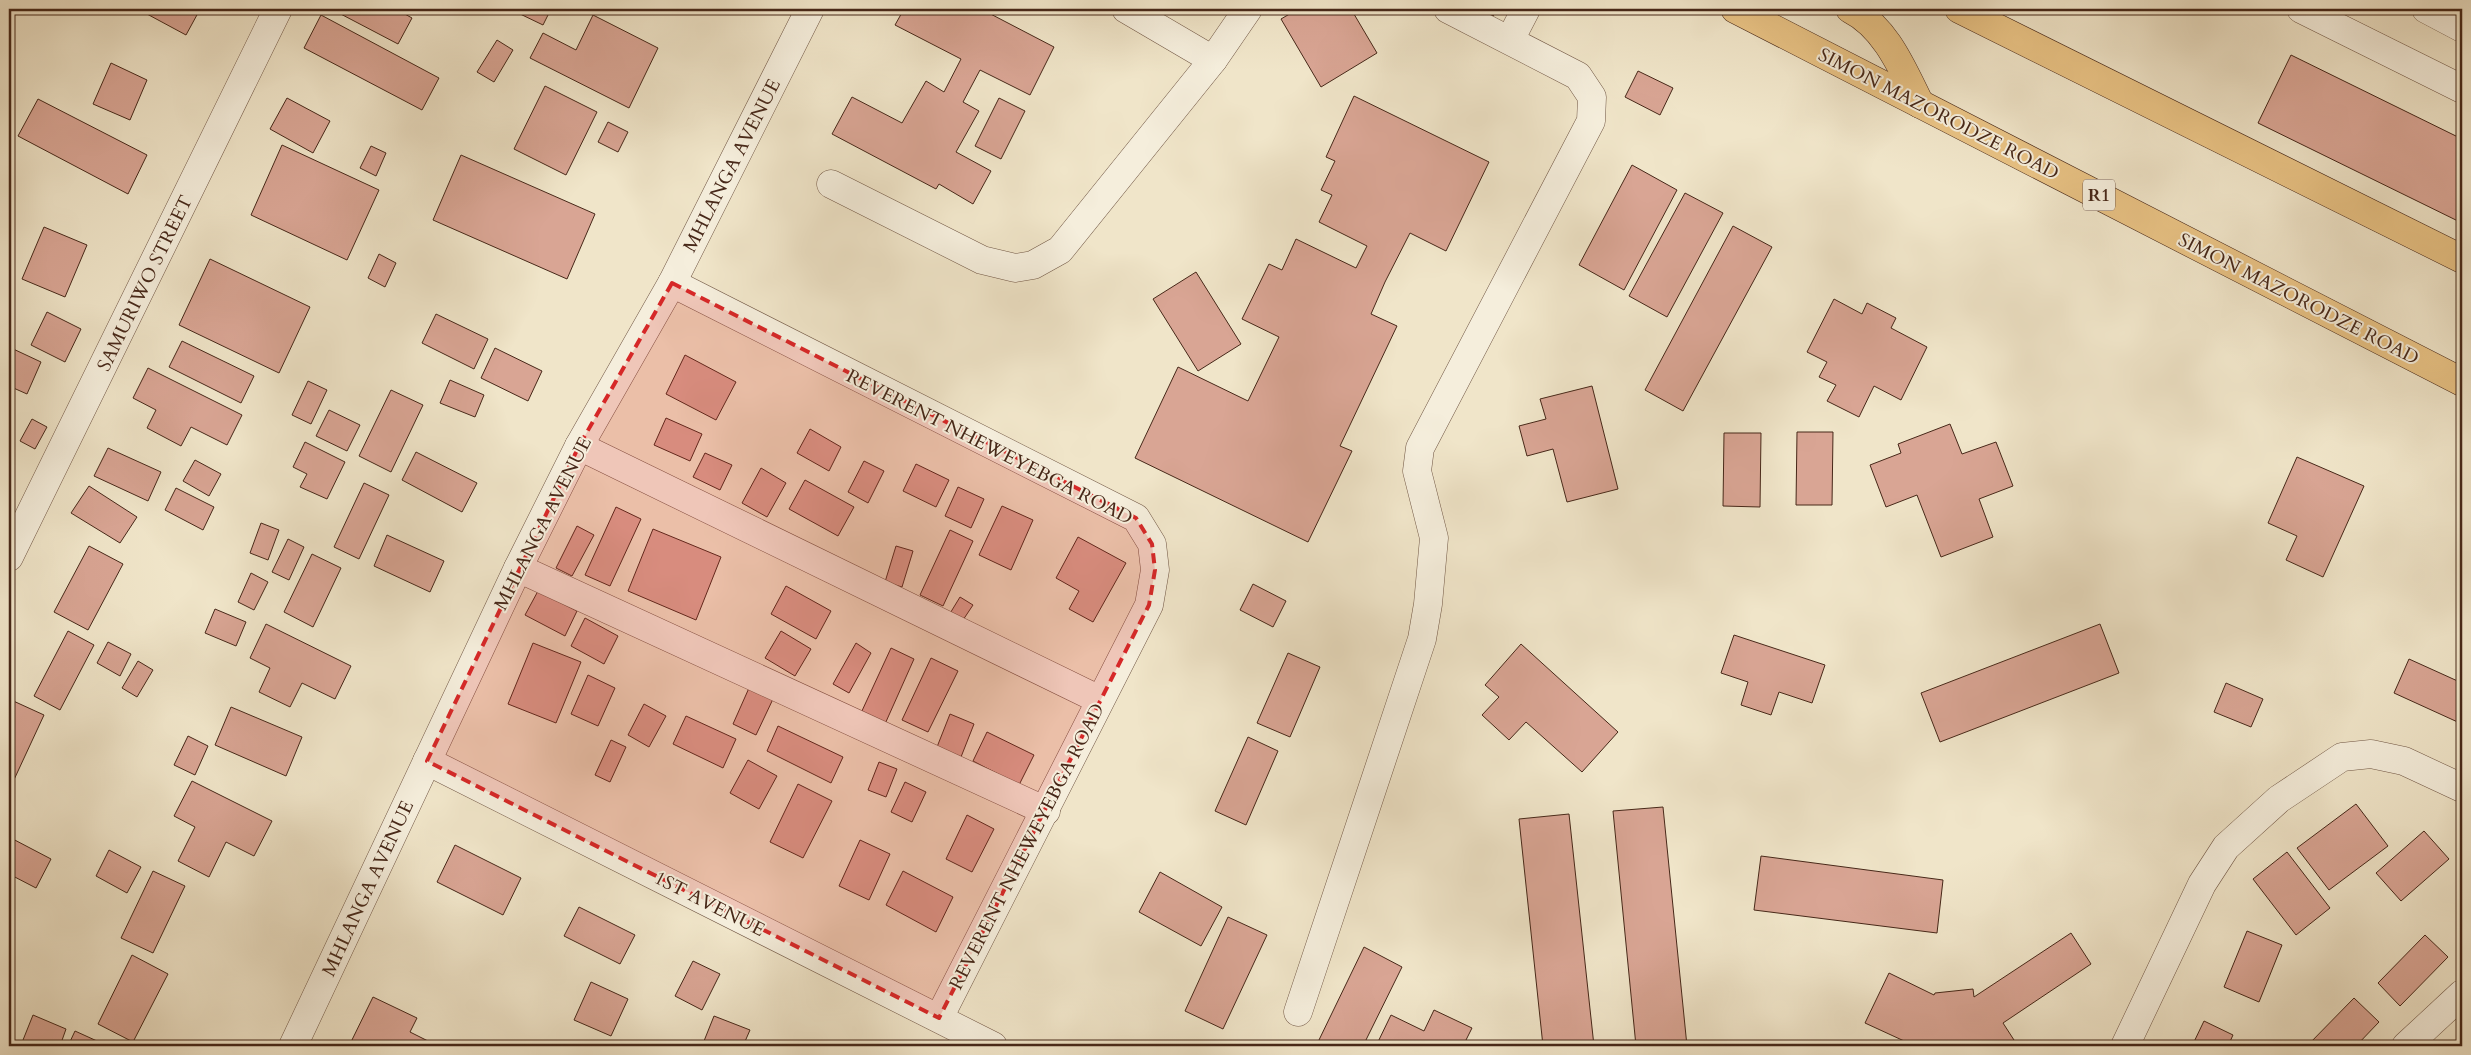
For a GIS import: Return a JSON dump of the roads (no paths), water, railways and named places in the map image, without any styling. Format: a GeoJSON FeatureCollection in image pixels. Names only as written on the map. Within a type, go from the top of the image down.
{"type":"FeatureCollection","features":[{"type":"Feature","properties":{"kind":"highway","name":"SIMON MAZORODZE ROAD"},"geometry":{"type":"LineString","coordinates":[[1735,9],[2462,382]]}},
{"type":"Feature","properties":{"kind":"highway"},"geometry":{"type":"LineString","coordinates":[[1850,9],[1877,30],[1895,52],[1920,104]]}},
{"type":"Feature","properties":{"kind":"highway"},"geometry":{"type":"LineString","coordinates":[[1959,9],[2462,259]]}},
{"type":"Feature","properties":{"kind":"street","name":"SAMURIWO STREET"},"geometry":{"type":"LineString","coordinates":[[9,557],[278,9]]}},
{"type":"Feature","properties":{"kind":"street","name":"MHLANGA AVENUE"},"geometry":{"type":"LineString","coordinates":[[293,1046],[518,568],[580,446],[672,283],[810,9]]}},
{"type":"Feature","properties":{"kind":"street"},"geometry":{"type":"LineString","coordinates":[[1126,9],[1213,60]]}},
{"type":"Feature","properties":{"kind":"street"},"geometry":{"type":"LineString","coordinates":[[831,184],[982,260],[1015,268],[1033,264],[1060,250],[1213,60],[1248,9]]}},
{"type":"Feature","properties":{"kind":"street"},"geometry":{"type":"LineString","coordinates":[[1298,1012],[1422,639],[1428,604],[1434,538],[1418,471],[1420,448],[1591,121],[1592,97],[1578,76],[1448,9]]}},
{"type":"Feature","properties":{"kind":"street"},"geometry":{"type":"LineString","coordinates":[[1510,40],[1526,9]]}},
{"type":"Feature","properties":{"kind":"street"},"geometry":{"type":"LineString","coordinates":[[2301,9],[2462,89]]}},
{"type":"Feature","properties":{"kind":"street"},"geometry":{"type":"LineString","coordinates":[[2426,9],[2462,28]]}},
{"type":"Feature","properties":{"kind":"street","name":"REVERENT NHEWEYEBGA ROAD"},"geometry":{"type":"LineString","coordinates":[[672,283],[1136,518],[1152,544],[1155,570],[1149,605],[1046,811],[939,1018]]}},
{"type":"Feature","properties":{"kind":"street"},"geometry":{"type":"LineString","coordinates":[[580,446],[1100,700]]}},
{"type":"Feature","properties":{"kind":"street"},"geometry":{"type":"LineString","coordinates":[[518,568],[1046,811]]}},
{"type":"Feature","properties":{"kind":"street"},"geometry":{"type":"LineString","coordinates":[[2125,1046],[2202,884],[2226,847],[2279,799],[2342,757],[2371,754],[2404,761],[2462,788]]}},
{"type":"Feature","properties":{"kind":"street","name":"1ST AVENUE"},"geometry":{"type":"LineString","coordinates":[[427,761],[993,1046]]}},
{"type":"Feature","properties":{"kind":"street"},"geometry":{"type":"LineString","coordinates":[[2406,1046],[2462,994]]}}]}
